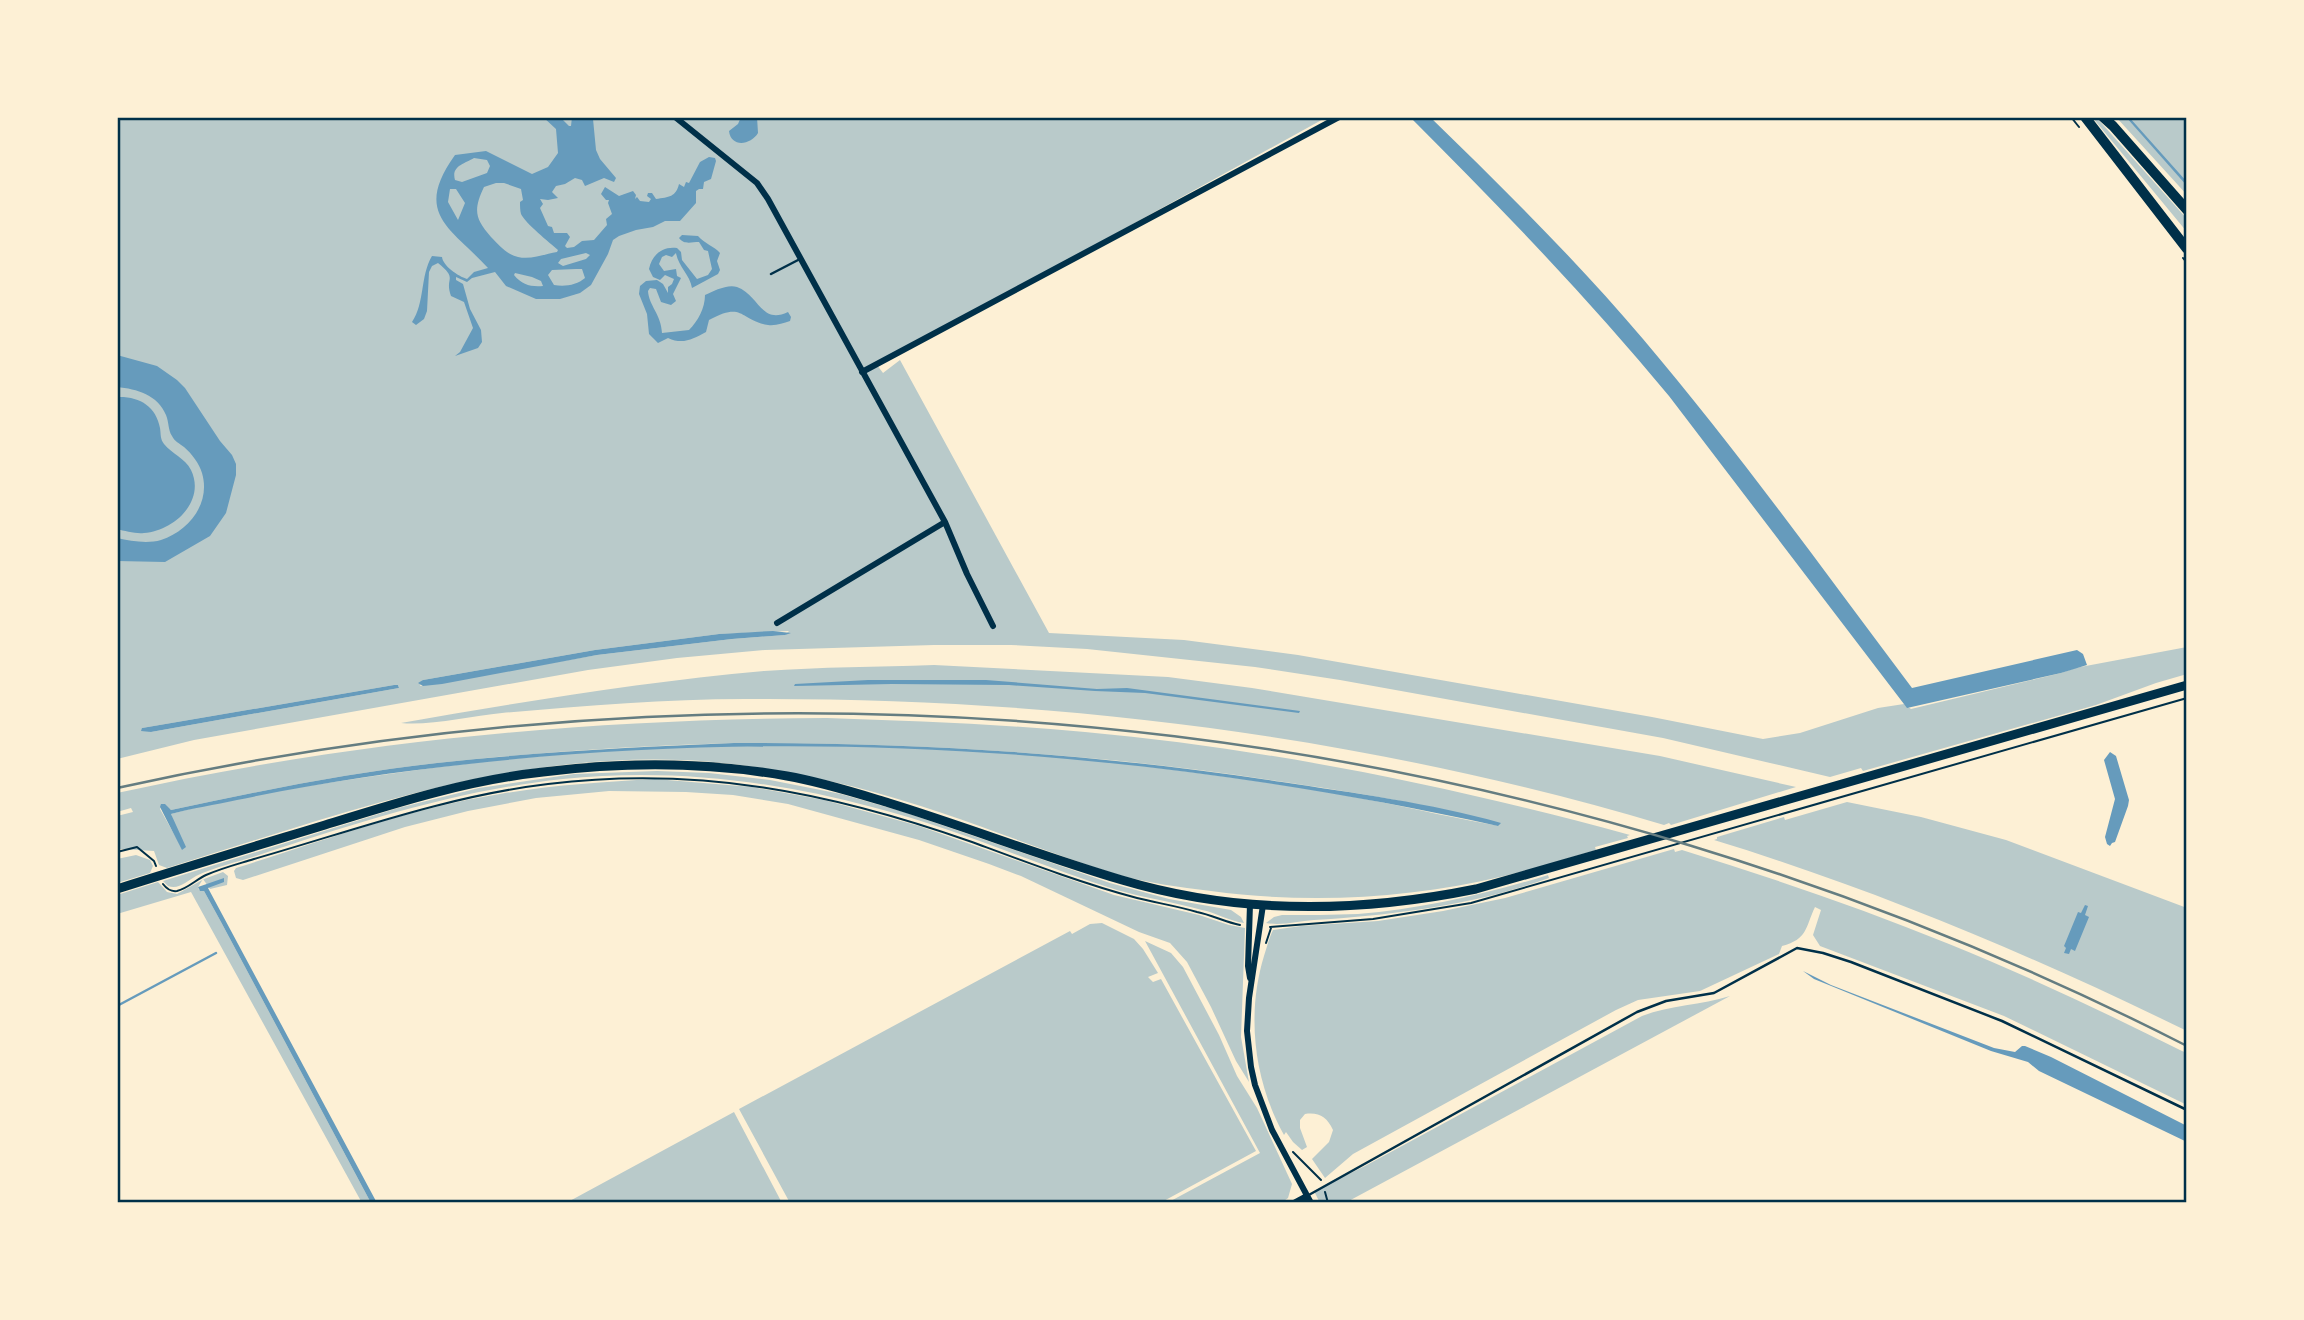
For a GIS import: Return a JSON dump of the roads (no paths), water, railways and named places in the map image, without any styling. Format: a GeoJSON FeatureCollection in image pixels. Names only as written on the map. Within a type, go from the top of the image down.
{"type":"FeatureCollection","features":[{"type":"Feature","properties":{"kind":"main road"},"geometry":{"type":"LineString","coordinates":[[2085,117],[2187,249]]}},
{"type":"Feature","properties":{"kind":"main road"},"geometry":{"type":"LineString","coordinates":[[2103,117],[2187,211]]}},
{"type":"Feature","properties":{"kind":"main road"},"geometry":{"type":"LineString","coordinates":[[117,889],[413,798],[477,783],[541,772],[616,766],[680,765],[788,776],[924,814],[1123,881],[1183,894],[1302,908],[1353,907],[1427,899],[1476,889],[2187,684]]}},
{"type":"Feature","properties":{"kind":"street"},"geometry":{"type":"LineString","coordinates":[[676,117],[757,183],[768,199],[945,522],[993,626]]}},
{"type":"Feature","properties":{"kind":"street"},"geometry":{"type":"LineString","coordinates":[[862,372],[1339,117]]}},
{"type":"Feature","properties":{"kind":"street"},"geometry":{"type":"LineString","coordinates":[[777,623],[945,522]]}},
{"type":"Feature","properties":{"kind":"street"},"geometry":{"type":"LineString","coordinates":[[1251,904],[1248,966],[1251,980]]}},
{"type":"Feature","properties":{"kind":"street"},"geometry":{"type":"LineString","coordinates":[[1263,905],[1251,980],[1247,1031],[1255,1085],[1272,1130],[1311,1203]]}},
{"type":"Feature","properties":{"kind":"street"},"geometry":{"type":"LineString","coordinates":[[1294,1203],[1307,1196]]}},
{"type":"Feature","properties":{"kind":"lane"},"geometry":{"type":"LineString","coordinates":[[771,274],[800,259]]}},
{"type":"Feature","properties":{"kind":"lane"},"geometry":{"type":"LineString","coordinates":[[1307,1196],[1637,1012],[1666,1001],[1714,993],[1797,948],[1852,962],[2002,1021],[2187,1110]]}},
{"type":"Feature","properties":{"kind":"water"},"geometry":{"type":"Polygon","coordinates":[[[543,117],[560,117],[571,126],[572,117],[591,117],[596,150],[616,178],[614,182],[604,178],[585,186],[582,180],[575,178],[556,186],[552,192],[558,198],[540,199],[543,204],[540,208],[548,226],[552,227],[554,233],[567,233],[570,237],[565,246],[567,248],[582,241],[594,240],[607,225],[606,219],[612,214],[609,200],[601,194],[605,187],[619,196],[633,191],[635,199],[637,197],[640,201],[649,202],[651,199],[647,196],[648,193],[652,193],[656,199],[671,196],[679,184],[684,187],[686,182],[689,183],[700,162],[709,157],[715,158],[716,161],[711,179],[704,182],[703,189],[696,191],[696,203],[680,221],[665,221],[613,240],[591,285],[580,293],[560,299],[536,299],[506,286],[495,272],[467,282],[456,277],[456,280],[463,284],[470,309],[481,330],[482,342],[478,348],[455,356],[473,328],[464,302],[451,296],[448,273],[438,263],[432,266],[429,272],[427,311],[424,319],[416,325],[412,322],[432,256],[442,257],[445,264],[467,279],[474,272],[488,268],[450,230],[442,218],[437,206],[437,192],[443,175],[455,155],[486,151],[532,174],[548,167],[558,153],[556,129],[543,117]],[[474,158],[457,168],[454,175],[455,180],[462,182],[487,173],[490,166],[487,160],[474,158]],[[496,183],[484,187],[477,208],[479,219],[491,237],[507,252],[528,258],[557,252],[558,250],[523,218],[521,189],[496,183]],[[450,189],[448,202],[458,220],[465,203],[456,189],[450,189]],[[586,253],[561,259],[558,263],[563,266],[586,259],[590,255],[586,253]],[[582,269],[552,270],[548,275],[554,285],[558,286],[575,284],[585,278],[582,269]],[[515,273],[520,281],[527,285],[543,286],[541,281],[515,273]]]}},
{"type":"Feature","properties":{"kind":"water"},"geometry":{"type":"Polygon","coordinates":[[[741,117],[757,117],[758,133],[751,140],[742,143],[733,140],[729,131],[738,124],[741,117]]]}},
{"type":"Feature","properties":{"kind":"water"},"geometry":{"type":"Polygon","coordinates":[[[1410,117],[1430,117],[1539,225],[1618,310],[1747,468],[1912,688],[2077,650],[2083,654],[2087,665],[1907,708],[1669,396],[1543,254],[1410,117]]]}},
{"type":"Feature","properties":{"kind":"water"},"geometry":{"type":"Polygon","coordinates":[[[2126,117],[2129,117],[2187,182],[2187,186],[2126,117]]]}},
{"type":"Feature","properties":{"kind":"water"},"geometry":{"type":"Polygon","coordinates":[[[682,235],[698,236],[718,251],[720,270],[718,274],[692,288],[676,253],[672,257],[662,257],[659,264],[664,271],[676,269],[677,276],[681,278],[673,294],[676,301],[671,305],[661,302],[656,289],[650,288],[648,291],[662,333],[689,330],[700,314],[705,295],[729,286],[744,291],[772,315],[788,312],[790,321],[768,325],[729,312],[709,320],[706,332],[697,337],[683,341],[668,338],[658,343],[649,334],[647,314],[639,294],[640,286],[646,281],[657,280],[668,293],[668,287],[674,279],[665,275],[660,280],[653,277],[649,269],[655,256],[667,248],[677,248],[681,252],[682,260],[697,279],[708,275],[712,269],[708,251],[704,250],[699,242],[683,242],[679,238],[682,235]]]}},
{"type":"Feature","properties":{"kind":"water"},"geometry":{"type":"Polygon","coordinates":[[[117,355],[157,366],[177,380],[236,464],[236,475],[226,513],[210,536],[165,562],[117,561],[117,538],[139,542],[156,541],[180,530],[189,523],[200,505],[204,484],[202,473],[192,456],[173,438],[166,415],[158,402],[139,391],[117,387],[117,355]]]}},
{"type":"Feature","properties":{"kind":"water"},"geometry":{"type":"Polygon","coordinates":[[[117,397],[132,398],[150,408],[158,420],[163,442],[188,466],[195,482],[191,503],[184,512],[166,527],[155,531],[138,533],[117,529],[117,397]]]}},
{"type":"Feature","properties":{"kind":"water"},"geometry":{"type":"Polygon","coordinates":[[[773,631],[791,633],[597,655],[442,684],[423,686],[418,683],[595,650],[719,634],[773,631]]]}},
{"type":"Feature","properties":{"kind":"water"},"geometry":{"type":"Polygon","coordinates":[[[868,680],[986,680],[1097,689],[1127,688],[1300,711],[1299,713],[1145,693],[1009,685],[794,686],[868,680]]]}},
{"type":"Feature","properties":{"kind":"water"},"geometry":{"type":"Polygon","coordinates":[[[394,685],[399,688],[151,732],[141,731],[142,728],[394,685]]]}},
{"type":"Feature","properties":{"kind":"water"},"geometry":{"type":"Polygon","coordinates":[[[734,743],[940,748],[1145,764],[1392,799],[1501,823],[1498,826],[1371,800],[1243,780],[1115,764],[986,753],[857,747],[728,747],[598,752],[469,764],[353,779],[171,814],[186,847],[182,850],[160,807],[165,804],[171,810],[304,783],[437,763],[585,750],[734,743]]]}},
{"type":"Feature","properties":{"kind":"water"},"geometry":{"type":"Polygon","coordinates":[[[2110,752],[2116,756],[2129,800],[2115,842],[2110,846],[2105,837],[2115,799],[2104,760],[2110,752]]]}},
{"type":"Feature","properties":{"kind":"water"},"geometry":{"type":"Polygon","coordinates":[[[224,878],[224,882],[208,888],[377,1203],[371,1203],[221,922],[204,891],[200,891],[198,887],[224,878]]]}},
{"type":"Feature","properties":{"kind":"water"},"geometry":{"type":"Polygon","coordinates":[[[2085,905],[2088,906],[2085,915],[2089,917],[2075,951],[2071,949],[2069,954],[2064,953],[2064,946],[2078,912],[2081,913],[2085,905]]]}},
{"type":"Feature","properties":{"kind":"water"},"geometry":{"type":"Polygon","coordinates":[[[1803,971],[1831,985],[1994,1048],[2015,1052],[2025,1046],[2051,1057],[2187,1126],[2187,1142],[2039,1071],[2028,1062],[1991,1051],[1814,979],[1803,971]]]}},
{"type":"Feature","properties":{"kind":"waterway"},"geometry":{"type":"LineString","coordinates":[[117,1006],[216,953]]}},
{"type":"Feature","properties":{"kind":"railway"},"geometry":{"type":"LineString","coordinates":[[117,788],[381,741],[646,717],[911,715],[1174,736],[1435,780],[1692,846],[1943,935],[2187,1046]]}}]}
